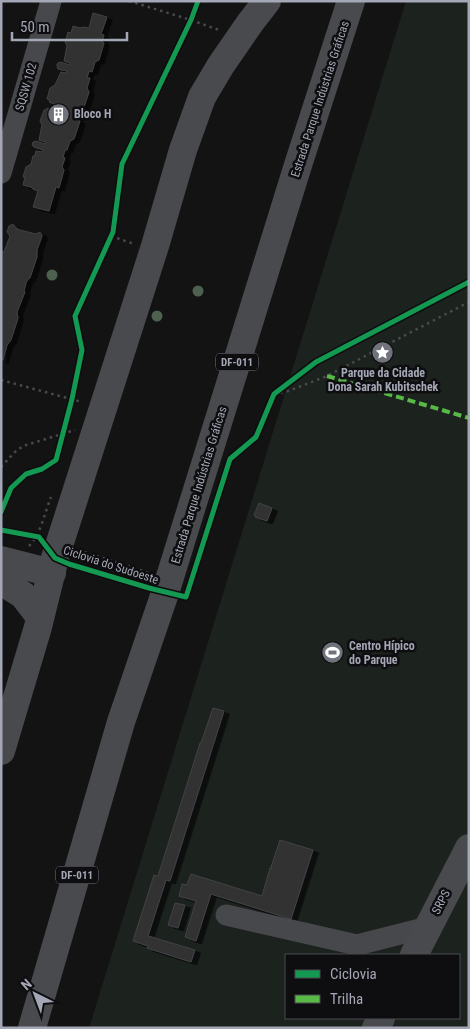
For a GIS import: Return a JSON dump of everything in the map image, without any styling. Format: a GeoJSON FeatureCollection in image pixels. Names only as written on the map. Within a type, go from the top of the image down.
{"type":"FeatureCollection","features":[{"type":"Feature","properties":{"kind":"main road"},"geometry":{"type":"LineString","coordinates":[[1,751],[53,566],[155,246],[183,150],[202,97],[221,65],[267,1]]}},
{"type":"Feature","properties":{"kind":"main road","name":"Estrada Parque Indústrias Gráficas"},"geometry":{"type":"LineString","coordinates":[[32,1028],[121,722],[165,593],[351,1]]}},
{"type":"Feature","properties":{"kind":"main road"},"geometry":{"type":"LineString","coordinates":[[1,560],[53,566]]}},
{"type":"Feature","properties":{"kind":"main road"},"geometry":{"type":"LineString","coordinates":[[1,581],[23,595],[40,617]]}},
{"type":"Feature","properties":{"kind":"main road","name":"SRPS"},"geometry":{"type":"LineString","coordinates":[[414,954],[469,848]]}},
{"type":"Feature","properties":{"kind":"street","name":"SQSW 102"},"geometry":{"type":"LineString","coordinates":[[1,173],[51,1]]}},
{"type":"Feature","properties":{"kind":"street"},"geometry":{"type":"LineString","coordinates":[[226,914],[360,950],[428,927]]}},
{"type":"Feature","properties":{"kind":"path"},"geometry":{"type":"LineString","coordinates":[[129,1],[219,30]]}},
{"type":"Feature","properties":{"kind":"path"},"geometry":{"type":"LineString","coordinates":[[187,28],[194,10]]}},
{"type":"Feature","properties":{"kind":"path"},"geometry":{"type":"LineString","coordinates":[[107,245],[112,234],[135,245]]}},
{"type":"Feature","properties":{"kind":"path"},"geometry":{"type":"LineString","coordinates":[[274,394],[286,392],[327,376],[469,302]]}},
{"type":"Feature","properties":{"kind":"path"},"geometry":{"type":"LineString","coordinates":[[1,380],[86,403]]}},
{"type":"Feature","properties":{"kind":"path"},"geometry":{"type":"LineString","coordinates":[[270,403],[274,394],[280,389]]}},
{"type":"Feature","properties":{"kind":"path"},"geometry":{"type":"LineString","coordinates":[[71,400],[74,391]]}},
{"type":"Feature","properties":{"kind":"path"},"geometry":{"type":"LineString","coordinates":[[61,442],[65,425]]}},
{"type":"Feature","properties":{"kind":"path"},"geometry":{"type":"LineString","coordinates":[[1,467],[23,446],[76,429]]}},
{"type":"Feature","properties":{"kind":"path"},"geometry":{"type":"LineString","coordinates":[[27,548],[53,566],[72,548],[156,576],[165,593]]}},
{"type":"Feature","properties":{"kind":"shaded area","name":"Parque da Cidade Dona Sarah Kubitschek"},"geometry":{"type":"Polygon","coordinates":[[[406,1],[469,1],[469,1028],[89,1028],[406,1]]]}},
{"type":"Feature","properties":{"kind":"building","name":"Bloco H"},"geometry":{"type":"Polygon","coordinates":[[[93,13],[107,17],[101,34],[104,35],[102,42],[104,43],[99,60],[95,62],[92,72],[89,71],[87,78],[90,78],[87,88],[89,92],[83,110],[80,112],[74,111],[73,115],[78,117],[77,120],[80,121],[74,139],[70,141],[67,150],[65,150],[62,167],[64,170],[59,188],[56,187],[49,211],[33,207],[38,191],[23,185],[25,177],[23,177],[26,167],[31,164],[36,151],[42,152],[43,150],[34,147],[32,145],[33,142],[45,144],[46,142],[39,140],[42,125],[40,121],[44,110],[47,108],[52,109],[54,104],[47,99],[50,88],[55,85],[61,72],[66,73],[67,71],[58,69],[57,64],[60,62],[70,65],[70,63],[64,61],[67,46],[65,42],[68,32],[71,33],[73,26],[89,28],[93,13]]]}},
{"type":"Feature","properties":{"kind":"building"},"geometry":{"type":"Polygon","coordinates":[[[13,224],[20,230],[36,234],[40,232],[42,236],[37,250],[37,257],[17,312],[18,318],[11,340],[1,361],[1,251],[4,252],[10,236],[7,232],[9,226],[13,224]]]}},
{"type":"Feature","properties":{"kind":"building"},"geometry":{"type":"Polygon","coordinates":[[[259,503],[272,508],[267,521],[254,515],[259,503]]]}},
{"type":"Feature","properties":{"kind":"building"},"geometry":{"type":"Polygon","coordinates":[[[213,708],[224,711],[170,881],[166,880],[148,936],[195,950],[191,962],[147,948],[148,946],[133,941],[154,875],[158,876],[213,708]]]}},
{"type":"Feature","properties":{"kind":"building"},"geometry":{"type":"Polygon","coordinates":[[[280,840],[313,850],[291,919],[211,894],[196,941],[185,937],[196,901],[179,896],[182,884],[187,885],[191,874],[262,896],[280,840]]]}},
{"type":"Feature","properties":{"kind":"building"},"geometry":{"type":"Polygon","coordinates":[[[175,903],[185,905],[178,928],[168,925],[175,903]]]}},
{"type":"Feature","properties":{"kind":"marked path"},"geometry":{"type":"LineString","coordinates":[[327,376],[469,418]]}},
{"type":"Feature","properties":{"kind":"cycle path"},"geometry":{"type":"LineString","coordinates":[[1,512],[11,488],[26,474],[42,469],[56,460],[72,399],[82,350],[75,316],[113,232],[122,164],[191,20],[198,1]]}},
{"type":"Feature","properties":{"kind":"cycle path","name":"Ciclovia do Sudoeste"},"geometry":{"type":"LineString","coordinates":[[1,530],[39,537],[55,558],[69,564],[186,597],[230,459],[256,437],[274,394],[316,362],[469,282]]}},
{"type":"Feature","properties":{"kind":"place","name":"Bloco H"},"geometry":{"type":"Point","coordinates":[58,114]}},
{"type":"Feature","properties":{"kind":"place","name":"Parque da Cidade Dona Sarah Kubitschek"},"geometry":{"type":"Point","coordinates":[383,352]}},
{"type":"Feature","properties":{"kind":"place","name":"Centro Hípico do Parque"},"geometry":{"type":"Point","coordinates":[333,653]}}]}
